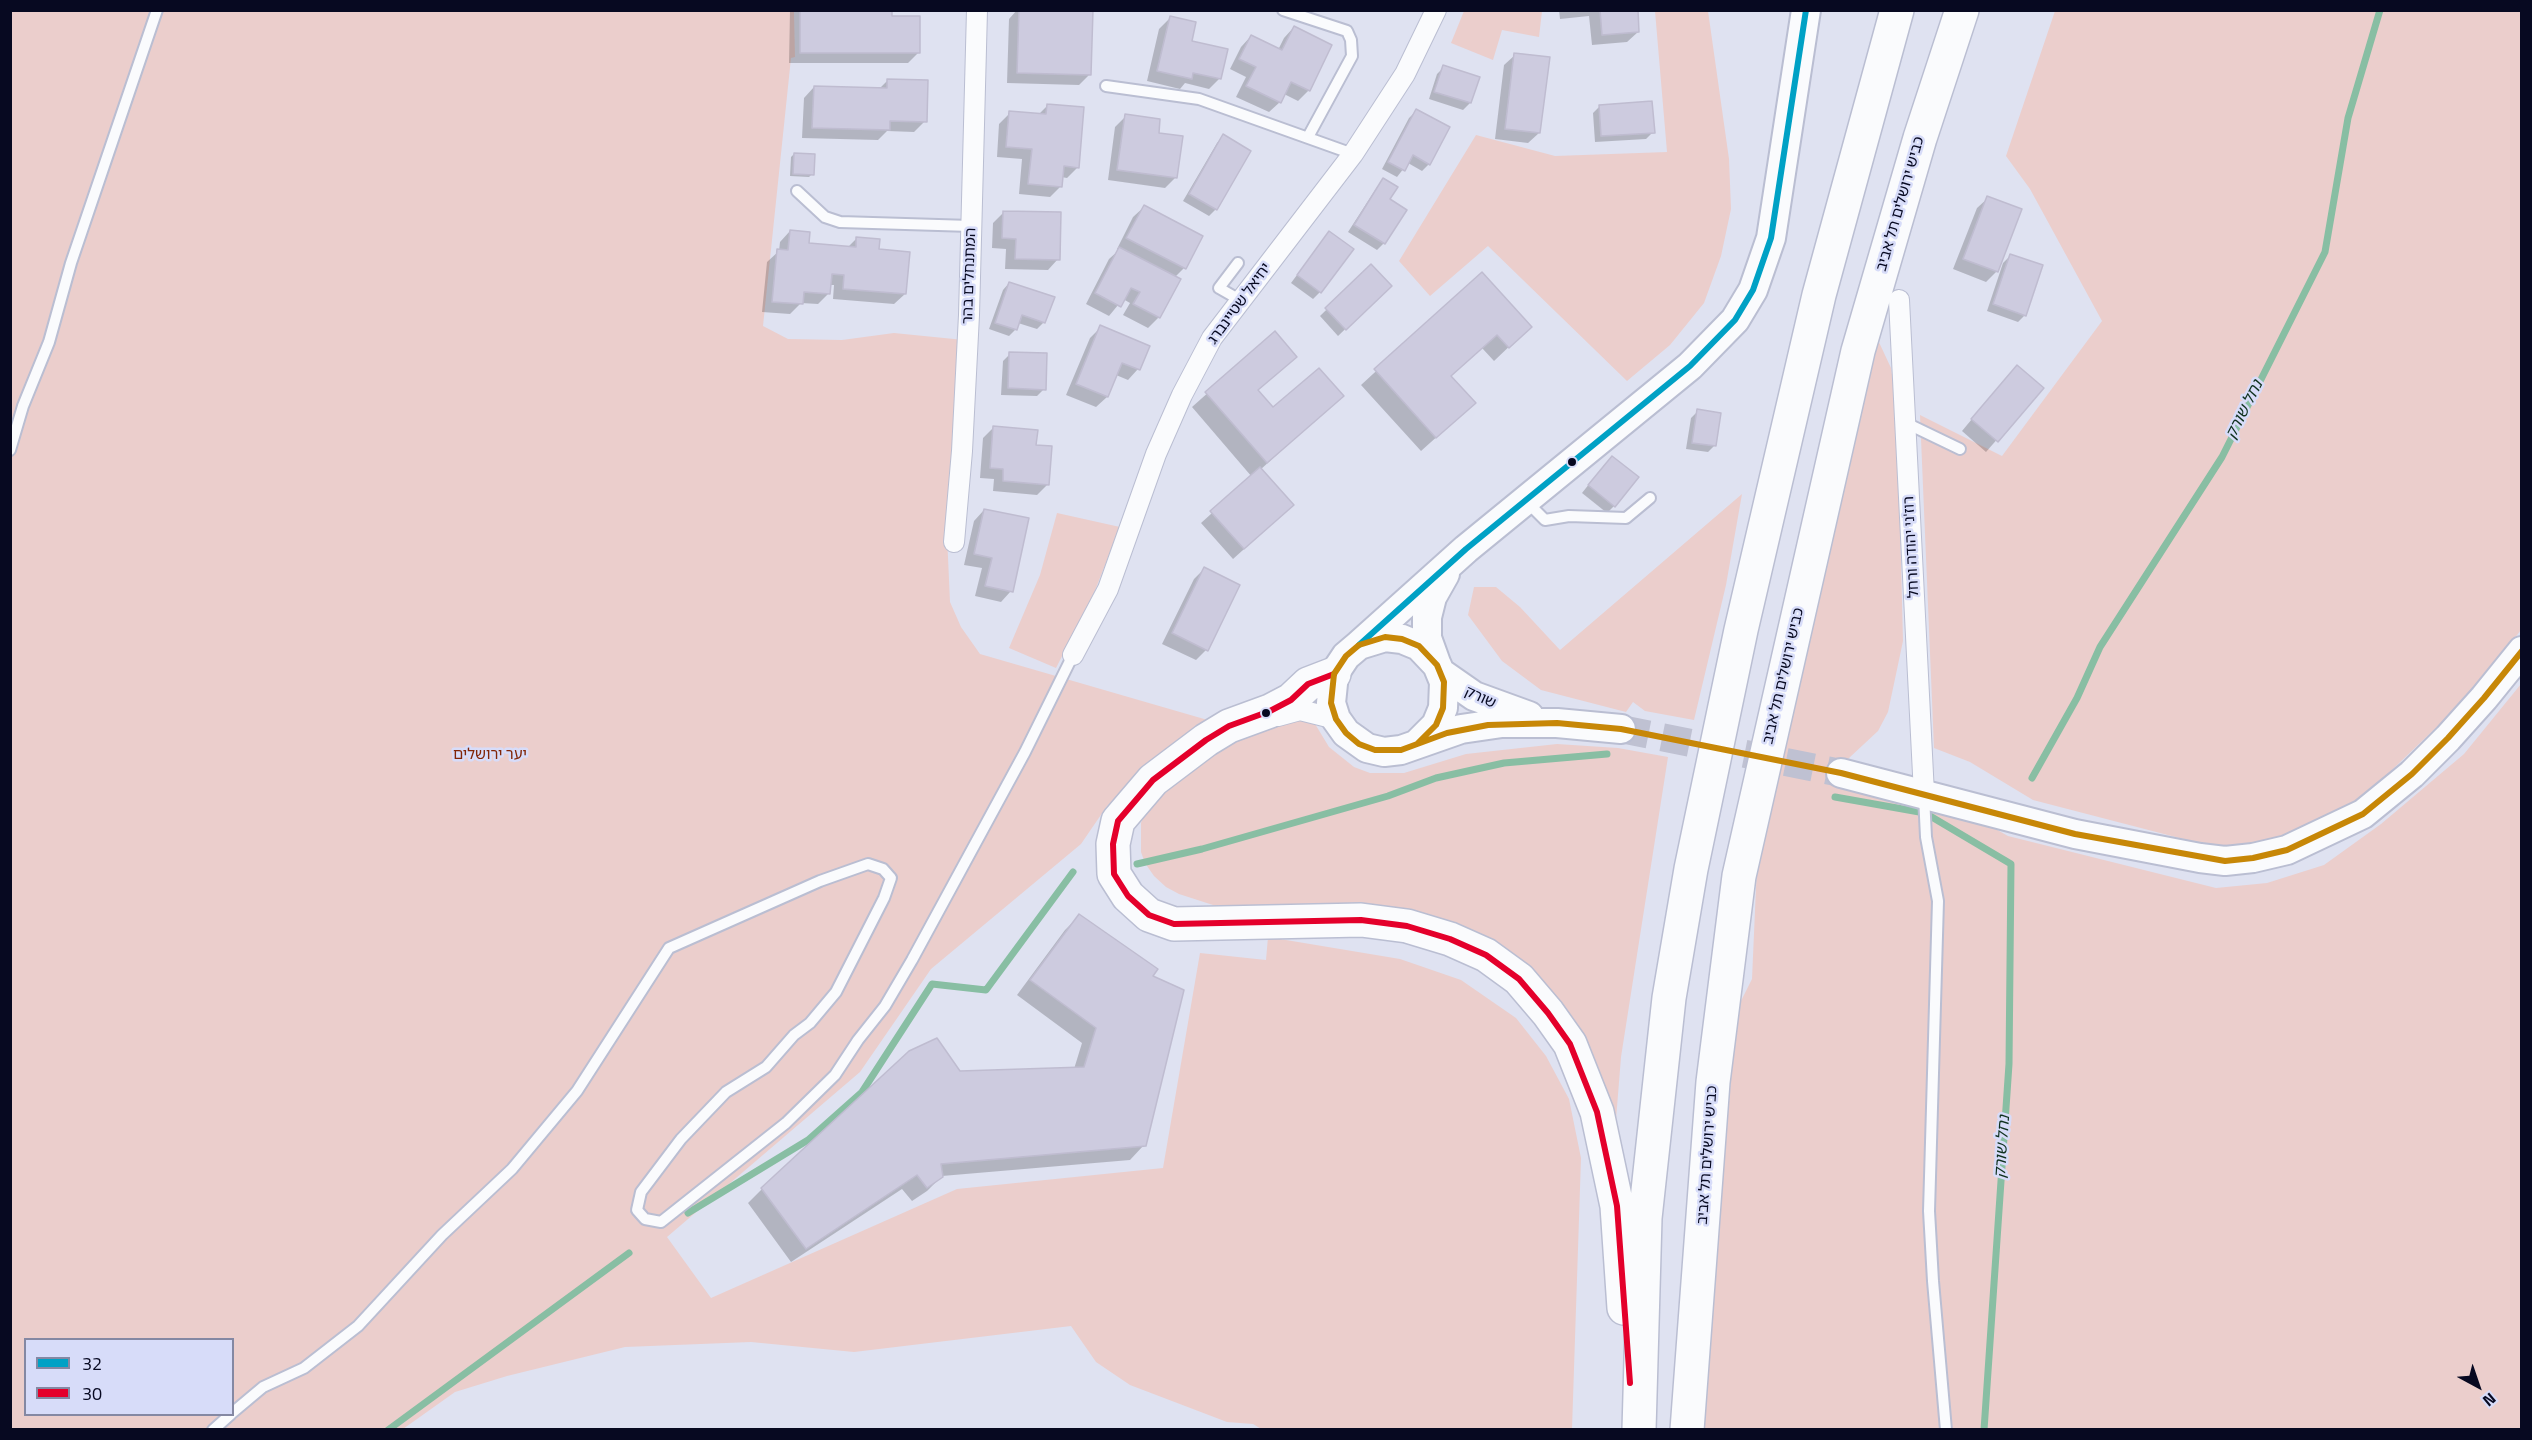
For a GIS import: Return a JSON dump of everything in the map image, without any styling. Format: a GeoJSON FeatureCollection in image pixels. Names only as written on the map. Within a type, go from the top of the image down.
{"type":"FeatureCollection","features":[{"type":"Feature","properties":{"kind":"highway"},"geometry":{"type":"LineString","coordinates":[[1637,1430],[1645,1218],[1669,998],[1690,869],[1741,630],[1819,295],[1897,10]]}},
{"type":"Feature","properties":{"kind":"highway","name":"כביש ירושלים תל אביב"},"geometry":{"type":"LineString","coordinates":[[1687,1430],[1713,1082],[1739,876],[1858,351],[1920,138],[1962,10]]}},
{"type":"Feature","properties":{"kind":"highway"},"geometry":{"type":"LineString","coordinates":[[1334,674],[1308,684],[1291,699],[1270,711],[1229,726],[1206,740],[1153,780],[1118,821],[1113,844],[1114,874],[1128,896],[1149,915],[1174,924],[1361,920],[1407,926],[1450,939],[1486,955],[1519,979],[1548,1012],[1570,1044],[1597,1112],[1617,1206],[1626,1348],[1637,1430]]}},
{"type":"Feature","properties":{"kind":"main road"},"geometry":{"type":"LineString","coordinates":[[1621,729],[1557,723],[1488,724],[1447,733],[1393,751],[1367,748],[1352,739],[1336,719],[1331,694],[1334,674],[1346,656],[1466,549],[1690,366],[1722,335],[1745,305],[1760,274],[1772,238],[1806,10]]}},
{"type":"Feature","properties":{"kind":"main road"},"geometry":{"type":"LineString","coordinates":[[1417,744],[1436,725],[1443,708],[1445,691],[1427,638],[1428,607],[1443,578],[1466,549]]}},
{"type":"Feature","properties":{"kind":"main road"},"geometry":{"type":"LineString","coordinates":[[1359,645],[1385,637],[1402,639],[1419,646],[1439,669]]}},
{"type":"Feature","properties":{"kind":"main road"},"geometry":{"type":"LineString","coordinates":[[1841,773],[2075,834],[2133,846],[2225,861],[2253,858],[2287,850],[2323,835],[2363,814],[2412,774],[2448,738],[2522,651]]}},
{"type":"Feature","properties":{"kind":"main road","name":"שורק"},"geometry":{"type":"LineString","coordinates":[[1439,669],[1463,691],[1485,702],[1557,723]]}},
{"type":"Feature","properties":{"kind":"street","name":"המתנחלים בהר"},"geometry":{"type":"LineString","coordinates":[[954,542],[962,451],[977,10]]}},
{"type":"Feature","properties":{"kind":"street","name":"יחיאל שטיינברג"},"geometry":{"type":"LineString","coordinates":[[1074,655],[1108,590],[1156,454],[1182,395],[1212,338],[1353,154],[1405,74],[1436,10]]}},
{"type":"Feature","properties":{"kind":"street","name":"רוז'ני יהודה ורחל"},"geometry":{"type":"LineString","coordinates":[[1899,300],[1924,794]]}},
{"type":"Feature","properties":{"kind":"street"},"geometry":{"type":"LineString","coordinates":[[1149,915],[1150,904],[1137,888],[1125,859],[1127,828],[1147,796],[1213,744],[1247,725],[1300,710],[1336,719]]}},
{"type":"Feature","properties":{"kind":"lane"},"geometry":{"type":"LineString","coordinates":[[10,450],[23,406],[49,342],[71,263],[157,10]]}},
{"type":"Feature","properties":{"kind":"lane"},"geometry":{"type":"LineString","coordinates":[[1283,10],[1347,31],[1351,40],[1352,56],[1308,137]]}},
{"type":"Feature","properties":{"kind":"lane"},"geometry":{"type":"LineString","coordinates":[[1106,86],[1199,99],[1353,154]]}},
{"type":"Feature","properties":{"kind":"lane"},"geometry":{"type":"LineString","coordinates":[[797,191],[825,217],[840,222],[971,226]]}},
{"type":"Feature","properties":{"kind":"lane"},"geometry":{"type":"LineString","coordinates":[[1238,263],[1219,288],[1240,300]]}},
{"type":"Feature","properties":{"kind":"lane"},"geometry":{"type":"LineString","coordinates":[[1906,423],[1960,449]]}},
{"type":"Feature","properties":{"kind":"lane"},"geometry":{"type":"LineString","coordinates":[[1526,501],[1545,520],[1569,516],[1626,518],[1650,498]]}},
{"type":"Feature","properties":{"kind":"lane"},"geometry":{"type":"LineString","coordinates":[[234,1412],[263,1387],[304,1368],[358,1326],[442,1235],[512,1169],[577,1092],[669,948],[820,881],[868,864],[883,869],[891,878],[884,897],[836,992],[810,1023],[794,1035],[766,1067],[726,1092],[681,1139],[641,1192],[637,1210],[645,1219],[661,1222],[786,1123],[835,1075],[858,1040],[885,1006],[1025,752],[1074,655]]}},
{"type":"Feature","properties":{"kind":"lane"},"geometry":{"type":"LineString","coordinates":[[1924,794],[1926,837],[1938,901],[1929,1211],[1946,1430]]}},
{"type":"Feature","properties":{"kind":"lane"},"geometry":{"type":"LineString","coordinates":[[213,1430],[230,1416]]}},
{"type":"Feature","properties":{"kind":"green space","name":"יער ירושלים"},"geometry":{"type":"Polygon","coordinates":[[[10,11],[794,11],[795,57],[791,58],[763,326],[788,339],[842,340],[894,333],[964,340],[947,535],[950,602],[961,627],[980,654],[1211,721],[1154,764],[1107,806],[1081,844],[931,969],[860,1072],[667,1237],[711,1298],[957,1189],[1163,1168],[1200,953],[1266,960],[1268,937],[1400,959],[1461,980],[1516,1018],[1546,1056],[1569,1099],[1581,1158],[1572,1429],[1263,1430],[1253,1424],[1227,1422],[1130,1385],[1096,1362],[1071,1326],[854,1352],[751,1342],[625,1347],[507,1376],[455,1392],[403,1429],[11,1429],[10,11]]]}},
{"type":"Feature","properties":{"kind":"green space"},"geometry":{"type":"Polygon","coordinates":[[[1464,11],[1542,11],[1539,37],[1502,30],[1493,60],[1451,43],[1464,11]]]}},
{"type":"Feature","properties":{"kind":"green space"},"geometry":{"type":"Polygon","coordinates":[[[1655,11],[1708,11],[1729,159],[1731,209],[1721,256],[1704,303],[1670,345],[1627,381],[1488,246],[1430,296],[1399,261],[1476,135],[1555,156],[1667,152],[1655,11]]]}},
{"type":"Feature","properties":{"kind":"green space"},"geometry":{"type":"Polygon","coordinates":[[[2055,11],[2521,11],[2521,630],[2468,697],[2346,814],[2265,845],[2214,847],[2033,800],[1970,762],[1934,748],[1920,415],[2002,456],[2102,321],[2030,189],[2006,156],[2055,11]]]}},
{"type":"Feature","properties":{"kind":"green space"},"geometry":{"type":"Polygon","coordinates":[[[1877,338],[1891,368],[1897,406],[1903,641],[1888,712],[1878,731],[1849,758],[1844,766],[1974,817],[2008,836],[2216,888],[2267,883],[2324,865],[2381,824],[2464,754],[2521,684],[2521,1429],[1702,1430],[1732,1065],[1740,1003],[1752,979],[1757,865],[1877,338]]]}},
{"type":"Feature","properties":{"kind":"green space"},"geometry":{"type":"Polygon","coordinates":[[[1742,494],[1726,585],[1694,720],[1645,711],[1633,702],[1626,712],[1541,690],[1502,661],[1468,615],[1474,587],[1496,587],[1520,607],[1560,650],[1742,494]]]}},
{"type":"Feature","properties":{"kind":"green space"},"geometry":{"type":"Polygon","coordinates":[[[1057,513],[1120,527],[1094,593],[1056,668],[1009,648],[1040,575],[1057,513]]]}},
{"type":"Feature","properties":{"kind":"green space"},"geometry":{"type":"Polygon","coordinates":[[[1309,714],[1329,747],[1354,767],[1370,773],[1404,773],[1466,754],[1557,744],[1618,748],[1668,757],[1621,1057],[1615,1132],[1553,1001],[1383,913],[1213,905],[1179,894],[1166,887],[1154,876],[1141,852],[1141,823],[1145,812],[1164,785],[1228,739],[1309,714]]]}},
{"type":"Feature","properties":{"kind":"building"},"geometry":{"type":"Polygon","coordinates":[[[800,10],[892,10],[892,16],[920,16],[920,53],[800,53],[800,10]]]}},
{"type":"Feature","properties":{"kind":"building"},"geometry":{"type":"Polygon","coordinates":[[[1019,10],[1093,10],[1091,75],[1017,73],[1019,10]]]}},
{"type":"Feature","properties":{"kind":"building"},"geometry":{"type":"Polygon","coordinates":[[[1600,10],[1638,10],[1639,32],[1602,35],[1600,10]]]}},
{"type":"Feature","properties":{"kind":"building"},"geometry":{"type":"Polygon","coordinates":[[[1170,16],[1196,22],[1192,41],[1228,49],[1221,79],[1193,73],[1192,79],[1157,71],[1170,16]]]}},
{"type":"Feature","properties":{"kind":"building"},"geometry":{"type":"Polygon","coordinates":[[[1294,26],[1332,45],[1310,91],[1291,82],[1281,103],[1246,86],[1256,67],[1239,59],[1251,35],[1282,50],[1294,26]]]}},
{"type":"Feature","properties":{"kind":"building"},"geometry":{"type":"Polygon","coordinates":[[[1514,53],[1550,57],[1540,133],[1505,129],[1514,53]]]}},
{"type":"Feature","properties":{"kind":"building"},"geometry":{"type":"Polygon","coordinates":[[[1443,65],[1480,77],[1471,103],[1434,92],[1443,65]]]}},
{"type":"Feature","properties":{"kind":"building"},"geometry":{"type":"Polygon","coordinates":[[[887,79],[928,80],[927,122],[890,121],[890,130],[812,128],[814,86],[887,88],[887,79]]]}},
{"type":"Feature","properties":{"kind":"building"},"geometry":{"type":"Polygon","coordinates":[[[1652,101],[1655,133],[1601,136],[1599,105],[1652,101]]]}},
{"type":"Feature","properties":{"kind":"building"},"geometry":{"type":"Polygon","coordinates":[[[1047,104],[1084,107],[1079,168],[1064,166],[1062,187],[1028,184],[1032,149],[1006,147],[1009,111],[1046,114],[1047,104]]]}},
{"type":"Feature","properties":{"kind":"building"},"geometry":{"type":"Polygon","coordinates":[[[1416,109],[1450,127],[1430,165],[1413,155],[1405,171],[1388,162],[1416,109]]]}},
{"type":"Feature","properties":{"kind":"building"},"geometry":{"type":"Polygon","coordinates":[[[1125,114],[1160,119],[1159,133],[1183,136],[1177,178],[1117,170],[1125,114]]]}},
{"type":"Feature","properties":{"kind":"building"},"geometry":{"type":"Polygon","coordinates":[[[1223,134],[1251,151],[1217,210],[1189,194],[1223,134]]]}},
{"type":"Feature","properties":{"kind":"building"},"geometry":{"type":"Polygon","coordinates":[[[794,153],[815,154],[814,175],[793,174],[794,153]]]}},
{"type":"Feature","properties":{"kind":"building"},"geometry":{"type":"Polygon","coordinates":[[[1383,178],[1398,187],[1390,199],[1407,210],[1385,244],[1354,225],[1383,178]]]}},
{"type":"Feature","properties":{"kind":"building"},"geometry":{"type":"Polygon","coordinates":[[[1987,196],[2022,209],[1998,272],[1963,259],[1987,196]]]}},
{"type":"Feature","properties":{"kind":"building"},"geometry":{"type":"Polygon","coordinates":[[[1144,205],[1203,236],[1186,269],[1126,238],[1144,205]]]}},
{"type":"Feature","properties":{"kind":"building"},"geometry":{"type":"Polygon","coordinates":[[[1003,211],[1061,212],[1060,260],[1015,259],[1016,239],[1002,238],[1003,211]]]}},
{"type":"Feature","properties":{"kind":"building"},"geometry":{"type":"Polygon","coordinates":[[[790,230],[810,232],[809,243],[856,247],[856,237],[880,239],[879,249],[910,252],[906,294],[843,289],[844,275],[832,274],[830,294],[804,292],[803,304],[772,302],[777,249],[788,250],[790,230]]]}},
{"type":"Feature","properties":{"kind":"building"},"geometry":{"type":"Polygon","coordinates":[[[1329,231],[1354,249],[1321,293],[1297,275],[1329,231]]]}},
{"type":"Feature","properties":{"kind":"building"},"geometry":{"type":"Polygon","coordinates":[[[1119,247],[1181,279],[1160,318],[1133,304],[1140,292],[1131,288],[1121,307],[1095,293],[1119,247]]]}},
{"type":"Feature","properties":{"kind":"building"},"geometry":{"type":"Polygon","coordinates":[[[2010,254],[2043,265],[2026,316],[1993,304],[2010,254]]]}},
{"type":"Feature","properties":{"kind":"building"},"geometry":{"type":"Polygon","coordinates":[[[1371,264],[1392,286],[1346,330],[1325,308],[1371,264]]]}},
{"type":"Feature","properties":{"kind":"building"},"geometry":{"type":"Polygon","coordinates":[[[1482,272],[1532,327],[1509,348],[1497,335],[1451,376],[1476,403],[1436,438],[1374,369],[1482,272]]]}},
{"type":"Feature","properties":{"kind":"building"},"geometry":{"type":"Polygon","coordinates":[[[1009,282],[1055,297],[1045,323],[1022,315],[1017,330],[995,323],[1009,282]]]}},
{"type":"Feature","properties":{"kind":"building"},"geometry":{"type":"Polygon","coordinates":[[[1100,325],[1150,346],[1140,370],[1122,363],[1108,397],[1076,384],[1100,325]]]}},
{"type":"Feature","properties":{"kind":"building"},"geometry":{"type":"Polygon","coordinates":[[[1275,331],[1297,357],[1258,390],[1273,407],[1319,368],[1344,396],[1267,463],[1205,392],[1275,331]]]}},
{"type":"Feature","properties":{"kind":"building"},"geometry":{"type":"Polygon","coordinates":[[[1009,352],[1047,353],[1046,390],[1008,388],[1009,352]]]}},
{"type":"Feature","properties":{"kind":"building"},"geometry":{"type":"Polygon","coordinates":[[[2017,365],[2044,388],[1998,442],[1971,419],[2017,365]]]}},
{"type":"Feature","properties":{"kind":"building"},"geometry":{"type":"Polygon","coordinates":[[[1697,409],[1721,413],[1716,446],[1692,443],[1697,409]]]}},
{"type":"Feature","properties":{"kind":"building"},"geometry":{"type":"Polygon","coordinates":[[[993,426],[1038,430],[1036,445],[1052,446],[1049,485],[1003,481],[1003,469],[990,468],[993,426]]]}},
{"type":"Feature","properties":{"kind":"building"},"geometry":{"type":"Polygon","coordinates":[[[1612,456],[1639,477],[1615,507],[1588,485],[1612,456]]]}},
{"type":"Feature","properties":{"kind":"building"},"geometry":{"type":"Polygon","coordinates":[[[1260,467],[1294,505],[1244,549],[1210,511],[1260,467]]]}},
{"type":"Feature","properties":{"kind":"building"},"geometry":{"type":"Polygon","coordinates":[[[984,509],[1029,518],[1013,592],[985,586],[992,558],[974,554],[984,509]]]}},
{"type":"Feature","properties":{"kind":"building"},"geometry":{"type":"Polygon","coordinates":[[[1204,567],[1240,585],[1208,651],[1172,633],[1204,567]]]}},
{"type":"Feature","properties":{"kind":"building"},"geometry":{"type":"Polygon","coordinates":[[[1079,914],[1158,969],[1153,976],[1184,990],[1146,1146],[941,1164],[943,1177],[927,1188],[917,1175],[806,1249],[761,1188],[909,1051],[937,1038],[960,1071],[1084,1067],[1096,1028],[1030,980],[1079,914]]]}},
{"type":"Feature","properties":{"kind":"waterway","name":"נחל שורק"},"geometry":{"type":"LineString","coordinates":[[2032,778],[2077,698],[2100,647],[2222,457],[2325,252],[2348,118],[2380,10]]}},
{"type":"Feature","properties":{"kind":"waterway"},"geometry":{"type":"LineString","coordinates":[[1137,864],[1202,849],[1388,796],[1436,778],[1504,763],[1607,754]]}},
{"type":"Feature","properties":{"kind":"waterway","name":"נחל שורק"},"geometry":{"type":"LineString","coordinates":[[1835,797],[1925,813],[2011,864],[2009,1064],[1984,1430]]}},
{"type":"Feature","properties":{"kind":"waterway"},"geometry":{"type":"LineString","coordinates":[[688,1213],[808,1140],[862,1092],[932,984],[986,990],[1073,872]]}},
{"type":"Feature","properties":{"kind":"waterway"},"geometry":{"type":"LineString","coordinates":[[388,1430],[629,1253]]}},
{"type":"Feature","properties":{"kind":"tunnel"},"geometry":{"type":"LineString","coordinates":[[1621,729],[1841,773]]}},
{"type":"Feature","properties":{"kind":"transit line","name":"32"},"geometry":{"type":"LineString","coordinates":[[1359,645],[1466,549],[1690,366],[1735,320],[1753,290],[1771,238],[1806,10]]}},
{"type":"Feature","properties":{"kind":"transit line"},"geometry":{"type":"LineString","coordinates":[[1417,744],[1436,725],[1443,708],[1444,682],[1437,665],[1419,646],[1402,639],[1385,637],[1359,645],[1346,656],[1334,674],[1331,703],[1336,719],[1346,733],[1359,744],[1375,750],[1401,750],[1447,733],[1488,725],[1557,723],[1621,729],[1841,773],[2075,834],[2225,861],[2253,858],[2287,850],[2363,814],[2412,774],[2448,738],[2522,651]]}},
{"type":"Feature","properties":{"kind":"transit line","name":"30"},"geometry":{"type":"LineString","coordinates":[[1334,674],[1308,684],[1291,700],[1270,711],[1229,726],[1206,740],[1153,780],[1118,821],[1113,844],[1114,874],[1128,896],[1149,915],[1174,924],[1361,920],[1407,926],[1450,939],[1486,955],[1519,979],[1548,1013],[1570,1044],[1597,1112],[1617,1206],[1630,1383]]}}]}
